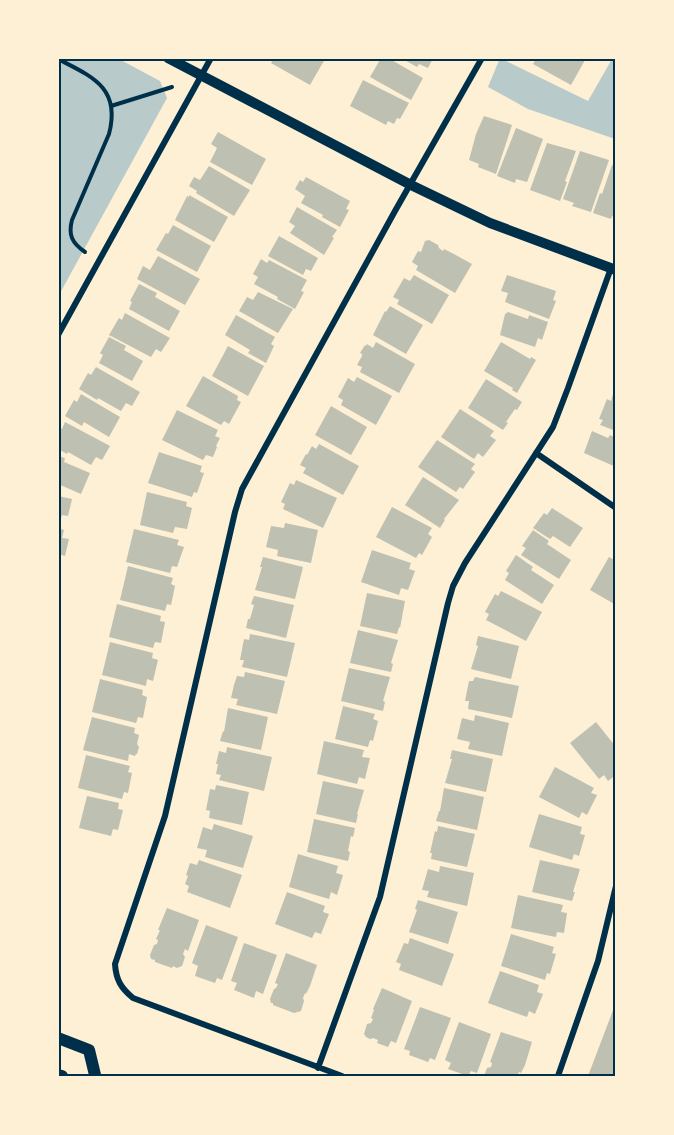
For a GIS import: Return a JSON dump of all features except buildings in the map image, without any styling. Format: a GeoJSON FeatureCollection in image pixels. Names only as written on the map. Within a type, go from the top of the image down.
{"type":"FeatureCollection","features":[{"type":"Feature","properties":{"kind":"main road"},"geometry":{"type":"LineString","coordinates":[[58,1038],[89,1050],[95,1076]]}},
{"type":"Feature","properties":{"kind":"street"},"geometry":{"type":"LineString","coordinates":[[168,58],[490,223],[613,269],[553,427],[465,563],[453,586],[380,897],[318,1068]]}},
{"type":"Feature","properties":{"kind":"street"},"geometry":{"type":"LineString","coordinates":[[58,335],[211,58]]}},
{"type":"Feature","properties":{"kind":"street"},"geometry":{"type":"LineString","coordinates":[[342,1077],[133,998],[120,986],[115,964],[165,816],[242,489],[482,58]]}},
{"type":"Feature","properties":{"kind":"street"},"geometry":{"type":"LineString","coordinates":[[536,453],[615,508]]}},
{"type":"Feature","properties":{"kind":"street"},"geometry":{"type":"LineString","coordinates":[[558,1077],[598,961],[615,886]]}},
{"type":"Feature","properties":{"kind":"path"},"geometry":{"type":"LineString","coordinates":[[58,59],[88,74],[101,84],[111,106],[112,121],[109,134],[72,220],[70,230],[74,242],[85,252]]}},
{"type":"Feature","properties":{"kind":"path"},"geometry":{"type":"LineString","coordinates":[[111,106],[172,87]]}},
{"type":"Feature","properties":{"kind":"shaded area"},"geometry":{"type":"Polygon","coordinates":[[[500,58],[588,101],[612,59],[615,59],[615,139],[528,109],[488,87],[500,58]]]}},
{"type":"Feature","properties":{"kind":"shaded area"},"geometry":{"type":"Polygon","coordinates":[[[59,59],[119,59],[160,81],[167,98],[59,295],[59,59]]]}}]}
